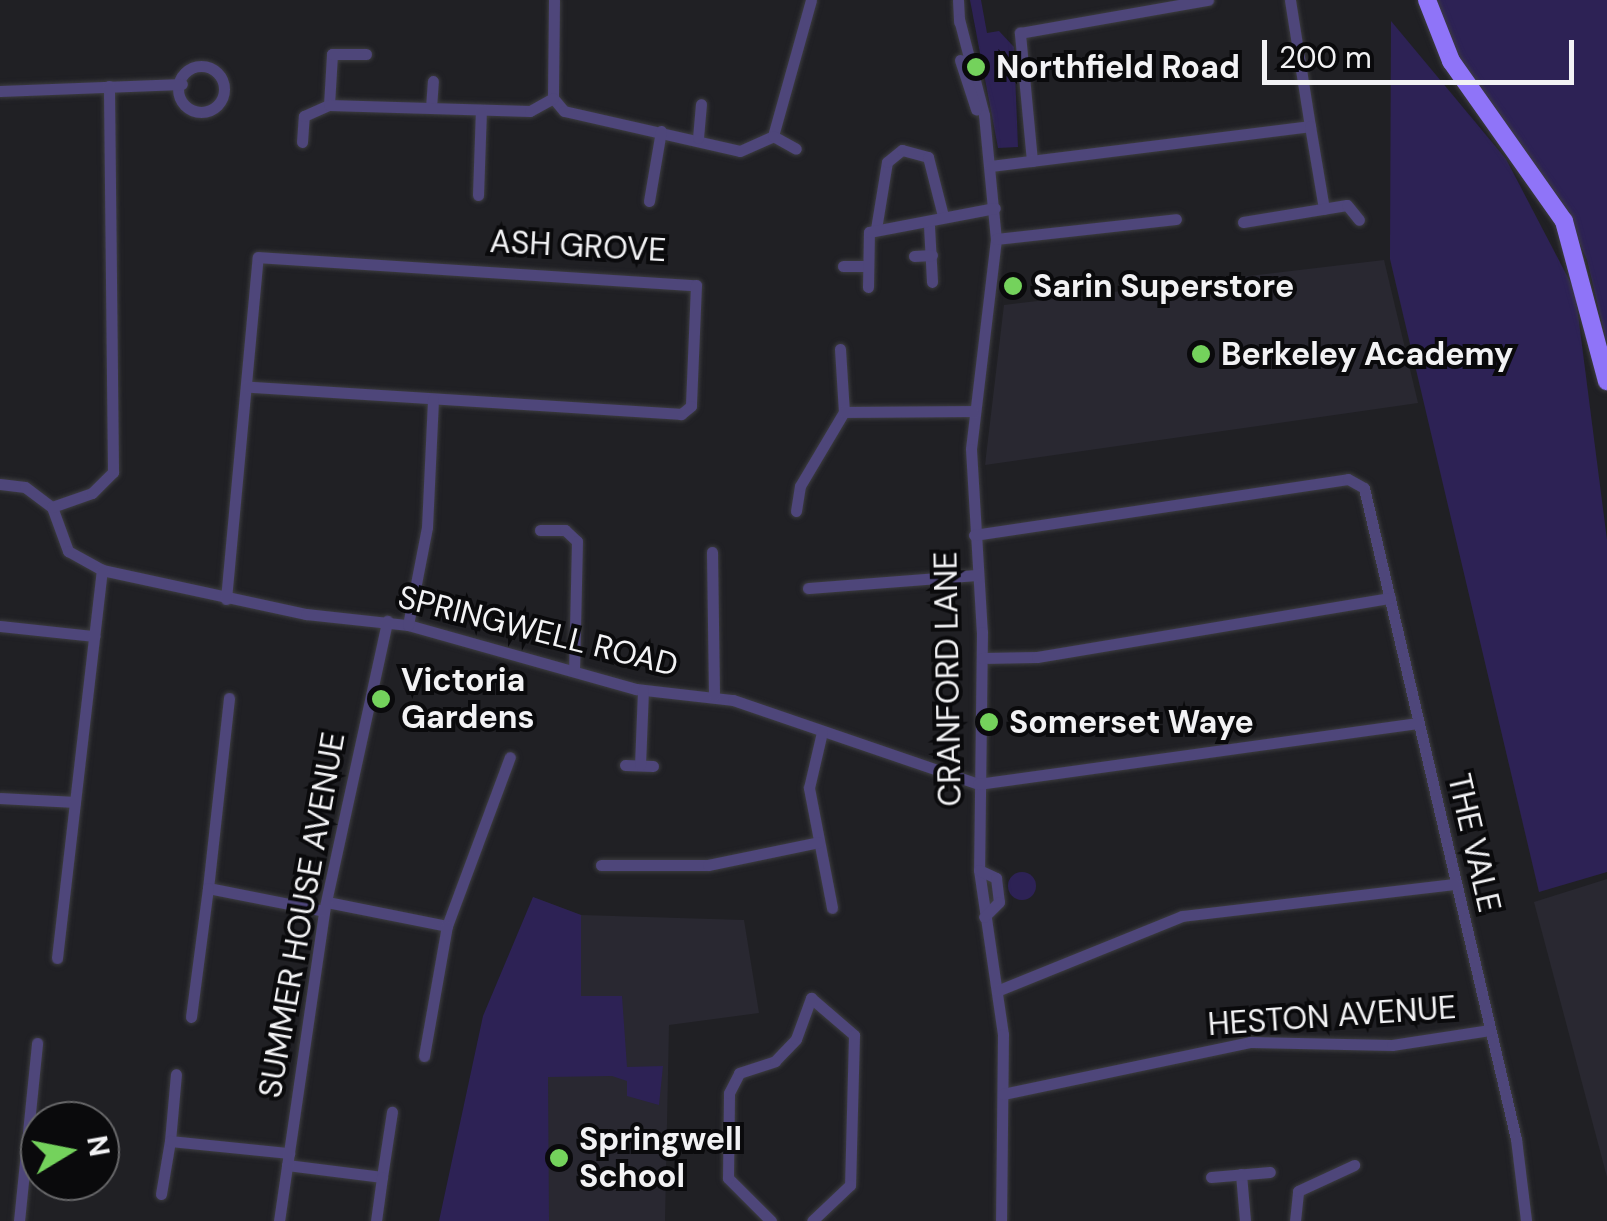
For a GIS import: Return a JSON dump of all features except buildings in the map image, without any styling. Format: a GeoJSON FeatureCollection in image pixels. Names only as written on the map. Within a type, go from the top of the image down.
{"type":"FeatureCollection","features":[{"type":"Feature","properties":{"kind":"highway"},"geometry":{"type":"LineString","coordinates":[[1427,0],[1451,62],[1564,221],[1607,381]]}},
{"type":"Feature","properties":{"kind":"street"},"geometry":{"type":"LineString","coordinates":[[554,0],[553,98],[564,111],[740,150],[774,136]]}},
{"type":"Feature","properties":{"kind":"street"},"geometry":{"type":"LineString","coordinates":[[774,136],[811,0]]}},
{"type":"Feature","properties":{"kind":"street","name":"CRANFORD LANE"},"geometry":{"type":"LineString","coordinates":[[958,0],[995,208],[996,239],[973,411],[974,534],[982,658],[978,870],[996,878],[999,902],[984,918],[999,990]]}},
{"type":"Feature","properties":{"kind":"street"},"geometry":{"type":"LineString","coordinates":[[1032,161],[1020,33],[1208,0]]}},
{"type":"Feature","properties":{"kind":"street"},"geometry":{"type":"LineString","coordinates":[[1290,0],[1324,209]]}},
{"type":"Feature","properties":{"kind":"street"},"geometry":{"type":"LineString","coordinates":[[329,105],[332,54],[366,54]]}},
{"type":"Feature","properties":{"kind":"street"},"geometry":{"type":"LineString","coordinates":[[193,62],[213,66],[219,100],[212,116],[194,116],[182,84],[193,62]]}},
{"type":"Feature","properties":{"kind":"street"},"geometry":{"type":"LineString","coordinates":[[431,108],[433,81]]}},
{"type":"Feature","properties":{"kind":"street"},"geometry":{"type":"LineString","coordinates":[[0,91],[182,84]]}},
{"type":"Feature","properties":{"kind":"street"},"geometry":{"type":"LineString","coordinates":[[0,484],[24,487],[52,507],[92,493],[113,472],[109,86]]}},
{"type":"Feature","properties":{"kind":"street"},"geometry":{"type":"LineString","coordinates":[[302,142],[304,116],[329,105],[530,112],[553,98]]}},
{"type":"Feature","properties":{"kind":"street"},"geometry":{"type":"LineString","coordinates":[[698,138],[701,104]]}},
{"type":"Feature","properties":{"kind":"street"},"geometry":{"type":"LineString","coordinates":[[478,196],[481,110]]}},
{"type":"Feature","properties":{"kind":"street"},"geometry":{"type":"LineString","coordinates":[[990,166],[1310,126]]}},
{"type":"Feature","properties":{"kind":"street"},"geometry":{"type":"LineString","coordinates":[[649,201],[661,130]]}},
{"type":"Feature","properties":{"kind":"street"},"geometry":{"type":"LineString","coordinates":[[774,136],[796,149]]}},
{"type":"Feature","properties":{"kind":"street"},"geometry":{"type":"LineString","coordinates":[[868,287],[868,266],[887,162],[902,150],[928,157],[943,216]]}},
{"type":"Feature","properties":{"kind":"street"},"geometry":{"type":"LineString","coordinates":[[1244,222],[1350,206],[1360,220]]}},
{"type":"Feature","properties":{"kind":"street"},"geometry":{"type":"LineString","coordinates":[[876,228],[930,226],[943,216],[995,208]]}},
{"type":"Feature","properties":{"kind":"street"},"geometry":{"type":"LineString","coordinates":[[996,239],[1176,219]]}},
{"type":"Feature","properties":{"kind":"street"},"geometry":{"type":"LineString","coordinates":[[930,226],[932,282]]}},
{"type":"Feature","properties":{"kind":"street","name":"ASH GROVE"},"geometry":{"type":"LineString","coordinates":[[226,600],[247,386],[253,264],[264,255],[696,285],[692,406],[681,414],[247,386]]}},
{"type":"Feature","properties":{"kind":"street"},"geometry":{"type":"LineString","coordinates":[[914,256],[932,256]]}},
{"type":"Feature","properties":{"kind":"street"},"geometry":{"type":"LineString","coordinates":[[844,266],[868,266]]}},
{"type":"Feature","properties":{"kind":"street"},"geometry":{"type":"LineString","coordinates":[[796,510],[800,486],[844,412],[840,349]]}},
{"type":"Feature","properties":{"kind":"street"},"geometry":{"type":"LineString","coordinates":[[408,625],[427,527],[434,399]]}},
{"type":"Feature","properties":{"kind":"street"},"geometry":{"type":"LineString","coordinates":[[844,412],[973,411]]}},
{"type":"Feature","properties":{"kind":"street","name":"THE VALE"},"geometry":{"type":"LineString","coordinates":[[974,534],[1357,481],[1390,598],[1490,1030],[1526,1221]]}},
{"type":"Feature","properties":{"kind":"street","name":"SPRINGWELL ROAD"},"geometry":{"type":"LineString","coordinates":[[52,507],[68,551],[102,570],[226,600],[408,625],[643,690],[714,696],[978,784]]}},
{"type":"Feature","properties":{"kind":"street"},"geometry":{"type":"LineString","coordinates":[[540,530],[565,530],[577,541],[574,671]]}},
{"type":"Feature","properties":{"kind":"street"},"geometry":{"type":"LineString","coordinates":[[712,552],[714,696]]}},
{"type":"Feature","properties":{"kind":"street"},"geometry":{"type":"LineString","coordinates":[[57,958],[102,570]]}},
{"type":"Feature","properties":{"kind":"street"},"geometry":{"type":"LineString","coordinates":[[808,588],[978,576]]}},
{"type":"Feature","properties":{"kind":"street"},"geometry":{"type":"LineString","coordinates":[[982,658],[1037,657],[1390,598]]}},
{"type":"Feature","properties":{"kind":"street","name":"SUMMER HOUSE AVENUE"},"geometry":{"type":"LineString","coordinates":[[279,1221],[326,907],[387,621]]}},
{"type":"Feature","properties":{"kind":"street"},"geometry":{"type":"LineString","coordinates":[[0,626],[94,636]]}},
{"type":"Feature","properties":{"kind":"street"},"geometry":{"type":"LineString","coordinates":[[626,765],[647,765],[643,690]]}},
{"type":"Feature","properties":{"kind":"street"},"geometry":{"type":"LineString","coordinates":[[190,1017],[229,698]]}},
{"type":"Feature","properties":{"kind":"street"},"geometry":{"type":"LineString","coordinates":[[978,784],[1418,724]]}},
{"type":"Feature","properties":{"kind":"street"},"geometry":{"type":"LineString","coordinates":[[822,732],[809,788],[832,908]]}},
{"type":"Feature","properties":{"kind":"street"},"geometry":{"type":"LineString","coordinates":[[424,1056],[447,926],[510,757]]}},
{"type":"Feature","properties":{"kind":"street"},"geometry":{"type":"LineString","coordinates":[[0,798],[75,802]]}},
{"type":"Feature","properties":{"kind":"street"},"geometry":{"type":"LineString","coordinates":[[601,865],[708,865],[819,842]]}},
{"type":"Feature","properties":{"kind":"street"},"geometry":{"type":"LineString","coordinates":[[1001,1221],[1003,1094],[999,990],[1182,916],[1455,884]]}},
{"type":"Feature","properties":{"kind":"street"},"geometry":{"type":"LineString","coordinates":[[208,888],[447,926]]}},
{"type":"Feature","properties":{"kind":"street"},"geometry":{"type":"LineString","coordinates":[[771,1221],[728,1178],[729,1093],[738,1072],[775,1061],[796,1038],[811,998],[854,1035],[850,1185],[812,1221]]}},
{"type":"Feature","properties":{"kind":"street","name":"HESTON AVENUE"},"geometry":{"type":"LineString","coordinates":[[1003,1094],[1250,1042],[1392,1045],[1490,1030]]}},
{"type":"Feature","properties":{"kind":"street"},"geometry":{"type":"LineString","coordinates":[[19,1221],[38,1043]]}},
{"type":"Feature","properties":{"kind":"street"},"geometry":{"type":"LineString","coordinates":[[161,1194],[176,1074]]}},
{"type":"Feature","properties":{"kind":"street"},"geometry":{"type":"LineString","coordinates":[[376,1221],[392,1112]]}},
{"type":"Feature","properties":{"kind":"street"},"geometry":{"type":"LineString","coordinates":[[170,1141],[382,1176]]}},
{"type":"Feature","properties":{"kind":"street"},"geometry":{"type":"LineString","coordinates":[[1295,1221],[1298,1190],[1354,1165]]}},
{"type":"Feature","properties":{"kind":"street"},"geometry":{"type":"LineString","coordinates":[[1211,1177],[1270,1172]]}},
{"type":"Feature","properties":{"kind":"street"},"geometry":{"type":"LineString","coordinates":[[1241,1174],[1245,1221]]}},
{"type":"Feature","properties":{"kind":"shaded area"},"geometry":{"type":"Polygon","coordinates":[[[970,0],[981,0],[987,33],[999,31],[1014,47],[1018,147],[998,148],[970,0]]]}},
{"type":"Feature","properties":{"kind":"shaded area"},"geometry":{"type":"Polygon","coordinates":[[[1434,0],[1607,0],[1607,344],[1587,260],[1560,199],[1466,74],[1434,0]]]}},
{"type":"Feature","properties":{"kind":"shaded area"},"geometry":{"type":"Polygon","coordinates":[[[1391,21],[1506,159],[1575,291],[1607,540],[1607,872],[1539,892],[1390,259],[1391,21]]]}},
{"type":"Feature","properties":{"kind":"shaded area","name":"Berkeley Academy"},"geometry":{"type":"Polygon","coordinates":[[[1384,260],[1418,403],[985,465],[1004,305],[1384,260]]]}},
{"type":"Feature","properties":{"kind":"shaded area"},"geometry":{"type":"Polygon","coordinates":[[[1022,872],[1032,876],[1036,886],[1032,896],[1022,900],[1012,896],[1008,886],[1012,876],[1022,872]]]}},
{"type":"Feature","properties":{"kind":"shaded area"},"geometry":{"type":"Polygon","coordinates":[[[1607,879],[1607,1177],[1534,902],[1607,879]]]}},
{"type":"Feature","properties":{"kind":"shaded area"},"geometry":{"type":"Polygon","coordinates":[[[533,897],[581,915],[744,920],[759,1013],[669,1025],[665,1221],[442,1221],[533,897]]]}},
{"type":"Feature","properties":{"kind":"shaded area"},"geometry":{"type":"Polygon","coordinates":[[[533,897],[581,915],[581,996],[622,996],[627,1067],[663,1066],[659,1105],[627,1096],[627,1081],[612,1076],[548,1077],[549,1221],[439,1221],[483,1016],[533,897]]]}},
{"type":"Feature","properties":{"kind":"place","name":"Northfield Road"},"geometry":{"type":"Point","coordinates":[976,67]}},
{"type":"Feature","properties":{"kind":"place","name":"Sarin Superstore"},"geometry":{"type":"Point","coordinates":[1013,286]}},
{"type":"Feature","properties":{"kind":"place","name":"Berkeley Academy"},"geometry":{"type":"Point","coordinates":[1201,354]}},
{"type":"Feature","properties":{"kind":"place","name":"Victoria Gardens"},"geometry":{"type":"Point","coordinates":[381,699]}},
{"type":"Feature","properties":{"kind":"place","name":"Somerset Waye"},"geometry":{"type":"Point","coordinates":[989,722]}},
{"type":"Feature","properties":{"kind":"place","name":"Springwell School"},"geometry":{"type":"Point","coordinates":[559,1158]}}]}
